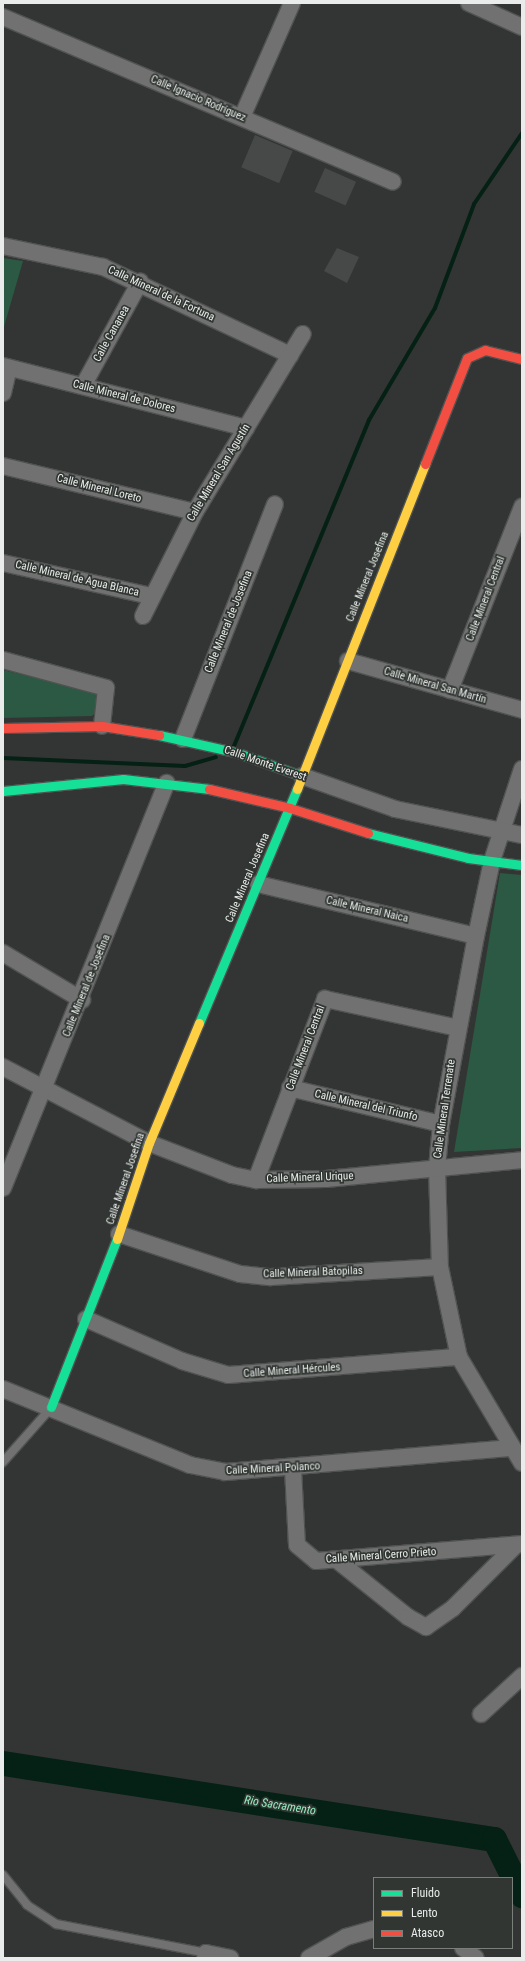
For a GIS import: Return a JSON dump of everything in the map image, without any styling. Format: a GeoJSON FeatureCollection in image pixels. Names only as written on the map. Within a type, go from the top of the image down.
{"type":"FeatureCollection","features":[{"type":"Feature","properties":{"kind":"street"},"geometry":{"type":"LineString","coordinates":[[242,117],[292,3]]}},
{"type":"Feature","properties":{"kind":"street"},"geometry":{"type":"LineString","coordinates":[[469,3],[522,27]]}},
{"type":"Feature","properties":{"kind":"street","name":"Calle Ignacio Rodríguez"},"geometry":{"type":"LineString","coordinates":[[3,17],[393,182]]}},
{"type":"Feature","properties":{"kind":"street","name":"Calle Mineral de la Fortuna"},"geometry":{"type":"LineString","coordinates":[[3,246],[74,258],[140,282],[290,355]]}},
{"type":"Feature","properties":{"kind":"street","name":"Calle Cananea"},"geometry":{"type":"LineString","coordinates":[[83,386],[140,282]]}},
{"type":"Feature","properties":{"kind":"street","name":"Calle Mineral San Agustín"},"geometry":{"type":"LineString","coordinates":[[143,616],[151,596],[195,512],[303,334]]}},
{"type":"Feature","properties":{"kind":"street","name":"Calle Mineral Josefina"},"geometry":{"type":"LineString","coordinates":[[51,1407],[120,1234],[149,1143],[290,808],[468,358],[472,353],[485,350],[522,358]]}},
{"type":"Feature","properties":{"kind":"street"},"geometry":{"type":"LineString","coordinates":[[3,393],[6,367]]}},
{"type":"Feature","properties":{"kind":"street","name":"Calle Mineral de Dolores"},"geometry":{"type":"LineString","coordinates":[[6,367],[246,428]]}},
{"type":"Feature","properties":{"kind":"street","name":"Calle Mineral Loreto"},"geometry":{"type":"LineString","coordinates":[[3,466],[195,512]]}},
{"type":"Feature","properties":{"kind":"street","name":"Calle Mineral de Josefina"},"geometry":{"type":"LineString","coordinates":[[183,739],[275,504]]}},
{"type":"Feature","properties":{"kind":"street","name":"Calle Mineral Central"},"geometry":{"type":"LineString","coordinates":[[450,690],[522,507]]}},
{"type":"Feature","properties":{"kind":"street","name":"Calle Mineral de Agua Blanca"},"geometry":{"type":"LineString","coordinates":[[3,563],[151,596]]}},
{"type":"Feature","properties":{"kind":"street"},"geometry":{"type":"LineString","coordinates":[[3,660],[108,689],[102,726]]}},
{"type":"Feature","properties":{"kind":"street","name":"Calle Mineral San Martín"},"geometry":{"type":"LineString","coordinates":[[348,661],[522,710]]}},
{"type":"Feature","properties":{"kind":"street","name":"Calle Monte Everest"},"geometry":{"type":"LineString","coordinates":[[3,728],[102,726],[183,739],[238,753],[395,809],[500,833],[522,835]]}},
{"type":"Feature","properties":{"kind":"street","name":"Calle Mineral Terrenate"},"geometry":{"type":"LineString","coordinates":[[522,769],[492,861],[476,936],[441,1124],[437,1168],[440,1267],[459,1357],[510,1448],[522,1463]]}},
{"type":"Feature","properties":{"kind":"street"},"geometry":{"type":"LineString","coordinates":[[3,791],[123,779],[219,790],[290,808],[387,839],[492,861],[522,865]]}},
{"type":"Feature","properties":{"kind":"street","name":"Calle Mineral de Josefina"},"geometry":{"type":"LineString","coordinates":[[4,1182],[82,1000],[167,783]]}},
{"type":"Feature","properties":{"kind":"street","name":"Calle Mineral Naica"},"geometry":{"type":"LineString","coordinates":[[258,884],[476,936]]}},
{"type":"Feature","properties":{"kind":"street"},"geometry":{"type":"LineString","coordinates":[[3,953],[82,1000]]}},
{"type":"Feature","properties":{"kind":"street","name":"Calle Mineral Central"},"geometry":{"type":"LineString","coordinates":[[256,1180],[325,999],[458,1028]]}},
{"type":"Feature","properties":{"kind":"street","name":"Calle Mineral Urique"},"geometry":{"type":"LineString","coordinates":[[3,1067],[149,1143],[232,1175],[256,1180],[326,1179],[522,1160]]}},
{"type":"Feature","properties":{"kind":"street","name":"Calle Mineral del Triunfo"},"geometry":{"type":"LineString","coordinates":[[290,1088],[441,1124]]}},
{"type":"Feature","properties":{"kind":"street","name":"Calle Mineral Batopilas"},"geometry":{"type":"LineString","coordinates":[[120,1234],[240,1274],[271,1277],[440,1267]]}},
{"type":"Feature","properties":{"kind":"street","name":"Calle Mineral Hércules"},"geometry":{"type":"LineString","coordinates":[[86,1319],[182,1361],[228,1375],[459,1357]]}},
{"type":"Feature","properties":{"kind":"street","name":"Calle Mineral Polanco"},"geometry":{"type":"LineString","coordinates":[[3,1389],[51,1407],[190,1465],[225,1472],[293,1469],[510,1448]]}},
{"type":"Feature","properties":{"kind":"street","name":"Calle Mineral Cerro Prieto"},"geometry":{"type":"LineString","coordinates":[[293,1469],[297,1545],[316,1561],[338,1561],[519,1545]]}},
{"type":"Feature","properties":{"kind":"street"},"geometry":{"type":"LineString","coordinates":[[338,1561],[408,1617],[426,1627],[453,1608],[519,1545]]}},
{"type":"Feature","properties":{"kind":"street"},"geometry":{"type":"LineString","coordinates":[[481,1714],[522,1676]]}},
{"type":"Feature","properties":{"kind":"street"},"geometry":{"type":"LineString","coordinates":[[310,1958],[346,1937],[373,1929]]}},
{"type":"Feature","properties":{"kind":"street"},"geometry":{"type":"LineString","coordinates":[[464,1949],[476,1958]]}},
{"type":"Feature","properties":{"kind":"street"},"geometry":{"type":"LineString","coordinates":[[205,1956],[230,1958]]}},
{"type":"Feature","properties":{"kind":"lane"},"geometry":{"type":"LineString","coordinates":[[3,1462],[51,1407]]}},
{"type":"Feature","properties":{"kind":"lane"},"geometry":{"type":"LineString","coordinates":[[3,1875],[27,1905],[56,1924],[205,1956]]}},
{"type":"Feature","properties":{"kind":"green space"},"geometry":{"type":"Polygon","coordinates":[[[3,258],[23,261],[3,330],[3,258]]]}},
{"type":"Feature","properties":{"kind":"green space"},"geometry":{"type":"Polygon","coordinates":[[[3,670],[94,692],[100,701],[99,710],[92,716],[3,718],[3,670]]]}},
{"type":"Feature","properties":{"kind":"green space"},"geometry":{"type":"Polygon","coordinates":[[[500,873],[522,875],[522,1148],[454,1152],[500,873]]]}},
{"type":"Feature","properties":{"kind":"building"},"geometry":{"type":"Polygon","coordinates":[[[255,135],[293,151],[279,183],[241,167],[255,135]]]}},
{"type":"Feature","properties":{"kind":"building"},"geometry":{"type":"Polygon","coordinates":[[[325,168],[356,182],[345,206],[314,192],[325,168]]]}},
{"type":"Feature","properties":{"kind":"building"},"geometry":{"type":"Polygon","coordinates":[[[337,248],[359,257],[347,283],[324,271],[337,248]]]}},
{"type":"Feature","properties":{"kind":"waterway"},"geometry":{"type":"LineString","coordinates":[[234,746],[369,420],[435,308],[474,204],[522,133]]}},
{"type":"Feature","properties":{"kind":"waterway"},"geometry":{"type":"LineString","coordinates":[[3,758],[185,766],[216,757]]}},
{"type":"Feature","properties":{"kind":"waterway","name":"Rio Sacramento"},"geometry":{"type":"LineString","coordinates":[[3,1763],[494,1839],[522,1895]]}},
{"type":"Feature","properties":{"kind":"traffic: fast"},"geometry":{"type":"LineString","coordinates":[[159,735],[238,753],[302,776]]}},
{"type":"Feature","properties":{"kind":"traffic: fast"},"geometry":{"type":"LineString","coordinates":[[3,791],[123,779],[209,789]]}},
{"type":"Feature","properties":{"kind":"traffic: fast"},"geometry":{"type":"LineString","coordinates":[[199,1023],[297,789]]}},
{"type":"Feature","properties":{"kind":"traffic: fast"},"geometry":{"type":"LineString","coordinates":[[368,833],[468,858],[522,865]]}},
{"type":"Feature","properties":{"kind":"traffic: fast"},"geometry":{"type":"LineString","coordinates":[[51,1407],[117,1239]]}},
{"type":"Feature","properties":{"kind":"traffic: slow"},"geometry":{"type":"LineString","coordinates":[[297,789],[425,464]]}},
{"type":"Feature","properties":{"kind":"traffic: slow"},"geometry":{"type":"LineString","coordinates":[[117,1239],[149,1143],[199,1023]]}},
{"type":"Feature","properties":{"kind":"traffic: jam"},"geometry":{"type":"LineString","coordinates":[[425,464],[467,358],[485,350],[522,359]]}},
{"type":"Feature","properties":{"kind":"traffic: jam"},"geometry":{"type":"LineString","coordinates":[[3,728],[102,726],[159,735]]}},
{"type":"Feature","properties":{"kind":"traffic: jam"},"geometry":{"type":"LineString","coordinates":[[209,789],[290,808],[368,833]]}}]}
